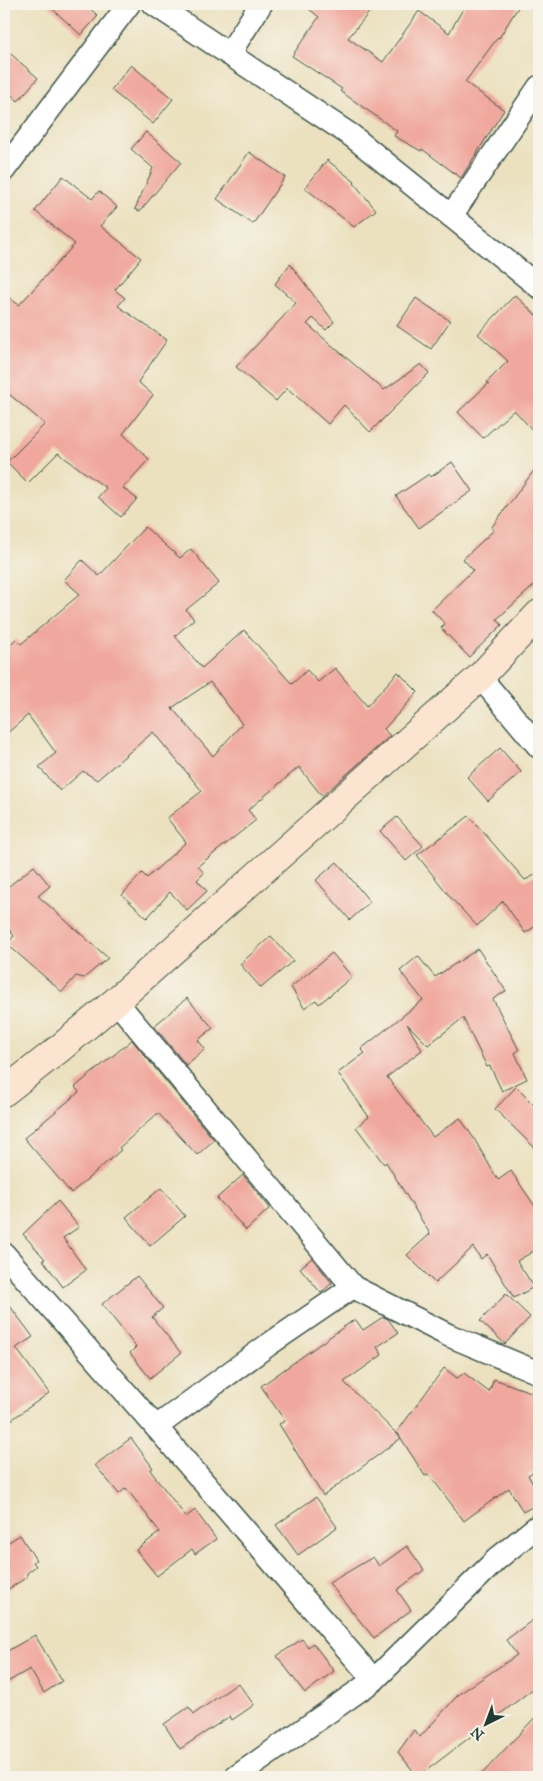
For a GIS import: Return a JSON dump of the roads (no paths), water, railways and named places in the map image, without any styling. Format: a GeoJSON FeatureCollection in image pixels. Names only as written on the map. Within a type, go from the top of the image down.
{"type":"FeatureCollection","features":[{"type":"Feature","properties":{"kind":"street"},"geometry":{"type":"LineString","coordinates":[[4,170],[129,4]]}},
{"type":"Feature","properties":{"kind":"street"},"geometry":{"type":"LineString","coordinates":[[154,4],[352,136],[539,287]]}},
{"type":"Feature","properties":{"kind":"street"},"geometry":{"type":"LineString","coordinates":[[229,54],[261,4]]}},
{"type":"Feature","properties":{"kind":"street"},"geometry":{"type":"LineString","coordinates":[[451,216],[539,87]]}},
{"type":"Feature","properties":{"kind":"street"},"geometry":{"type":"LineString","coordinates":[[4,1092],[116,1001],[480,677],[539,614]]}},
{"type":"Feature","properties":{"kind":"street"},"geometry":{"type":"LineString","coordinates":[[480,677],[539,747]]}},
{"type":"Feature","properties":{"kind":"street"},"geometry":{"type":"LineString","coordinates":[[116,1001],[353,1287],[448,1335],[539,1373]]}},
{"type":"Feature","properties":{"kind":"street"},"geometry":{"type":"LineString","coordinates":[[4,1254],[156,1426],[374,1680]]}},
{"type":"Feature","properties":{"kind":"street"},"geometry":{"type":"LineString","coordinates":[[156,1426],[268,1345],[353,1287]]}},
{"type":"Feature","properties":{"kind":"street"},"geometry":{"type":"LineString","coordinates":[[236,1777],[374,1680],[496,1559],[539,1525]]}}]}
